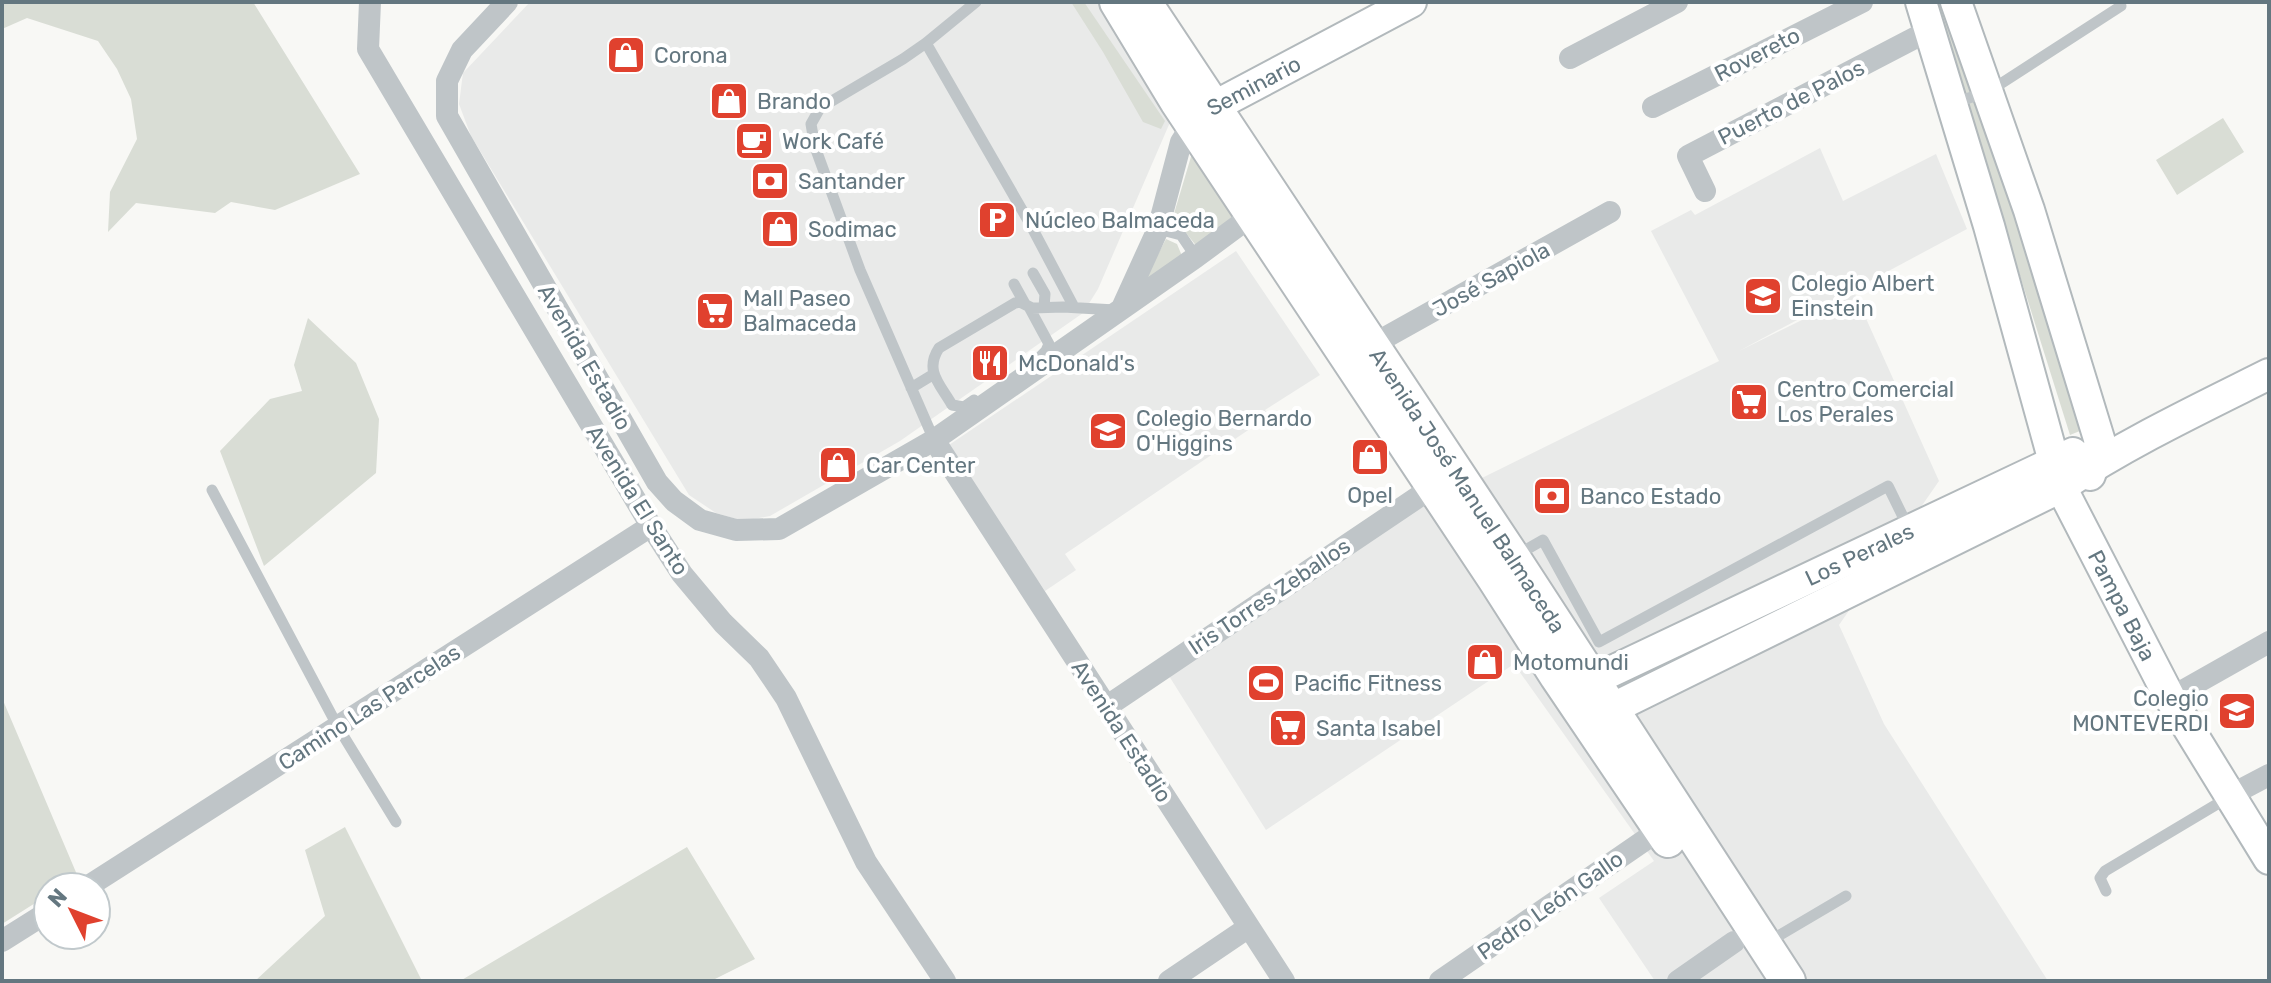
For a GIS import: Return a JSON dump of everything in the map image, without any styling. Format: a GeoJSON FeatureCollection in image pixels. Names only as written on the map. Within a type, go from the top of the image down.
{"type":"FeatureCollection","features":[{"type":"Feature","properties":{"kind":"main road","name":"Avenida José Manuel Balmaceda"},"geometry":{"type":"LineString","coordinates":[[1117,2],[1372,345],[1513,558],[1580,686]]}},
{"type":"Feature","properties":{"kind":"main road","name":"Avenida José Manuel Balmaceda"},"geometry":{"type":"LineString","coordinates":[[1144,2],[1254,214],[1433,487],[1580,686],[1749,943],[1760,981]]}},
{"type":"Feature","properties":{"kind":"main road","name":"Avenida José Manuel Balmaceda"},"geometry":{"type":"LineString","coordinates":[[1599,716],[1661,829],[1749,943],[1788,981]]}},
{"type":"Feature","properties":{"kind":"street","name":"Avenida El Santo"},"geometry":{"type":"LineString","coordinates":[[370,2],[368,49],[651,526],[682,574],[723,623],[759,658],[786,698],[866,862],[945,981]]}},
{"type":"Feature","properties":{"kind":"street","name":"Avenida Estadio"},"geometry":{"type":"LineString","coordinates":[[507,2],[462,50],[447,81],[447,116],[657,482],[674,501],[700,520],[736,530],[779,529],[934,440],[1254,214]]}},
{"type":"Feature","properties":{"kind":"street","name":"Seminario"},"geometry":{"type":"LineString","coordinates":[[1121,309],[1158,229],[1181,142],[1203,115],[1373,11],[1411,2]]}},
{"type":"Feature","properties":{"kind":"street"},"geometry":{"type":"LineString","coordinates":[[1570,58],[1677,2]]}},
{"type":"Feature","properties":{"kind":"street","name":"Rovereto"},"geometry":{"type":"LineString","coordinates":[[1653,107],[1862,2]]}},
{"type":"Feature","properties":{"kind":"street"},"geometry":{"type":"LineString","coordinates":[[1956,2],[2029,210],[2097,453],[2074,514]]}},
{"type":"Feature","properties":{"kind":"street","name":"Pampa Baja"},"geometry":{"type":"LineString","coordinates":[[1926,16],[2058,474],[2074,514],[2170,698],[2269,859]]}},
{"type":"Feature","properties":{"kind":"street","name":"Puerto de Palos"},"geometry":{"type":"LineString","coordinates":[[1705,191],[1688,156],[1926,16]]}},
{"type":"Feature","properties":{"kind":"street"},"geometry":{"type":"LineString","coordinates":[[1989,226],[2029,210]]}},
{"type":"Feature","properties":{"kind":"street","name":"José Sapiola"},"geometry":{"type":"LineString","coordinates":[[1372,345],[1610,212]]}},
{"type":"Feature","properties":{"kind":"street","name":"Los Perales"},"geometry":{"type":"LineString","coordinates":[[1599,716],[1779,626],[2097,453],[2155,431],[2269,374]]}},
{"type":"Feature","properties":{"kind":"street","name":"Avenida Estadio"},"geometry":{"type":"LineString","coordinates":[[934,440],[1284,981]]}},
{"type":"Feature","properties":{"kind":"street","name":"Los Perales"},"geometry":{"type":"LineString","coordinates":[[1580,686],[1909,530],[2058,474]]}},
{"type":"Feature","properties":{"kind":"street","name":"Iris Torres Zeballos"},"geometry":{"type":"LineString","coordinates":[[1106,707],[1433,487]]}},
{"type":"Feature","properties":{"kind":"street","name":"Camino Las Parcelas"},"geometry":{"type":"LineString","coordinates":[[112,871],[651,526]]}},
{"type":"Feature","properties":{"kind":"street"},"geometry":{"type":"LineString","coordinates":[[1770,596],[1765,610],[1779,626]]}},
{"type":"Feature","properties":{"kind":"street"},"geometry":{"type":"LineString","coordinates":[[2170,698],[2269,642]]}},
{"type":"Feature","properties":{"kind":"street"},"geometry":{"type":"LineString","coordinates":[[2229,796],[2269,775]]}},
{"type":"Feature","properties":{"kind":"street","name":"Pedro León Gallo"},"geometry":{"type":"LineString","coordinates":[[1449,978],[1661,829]]}},
{"type":"Feature","properties":{"kind":"street"},"geometry":{"type":"LineString","coordinates":[[2,941],[32,922]]}},
{"type":"Feature","properties":{"kind":"street"},"geometry":{"type":"LineString","coordinates":[[1169,981],[1249,927]]}},
{"type":"Feature","properties":{"kind":"street"},"geometry":{"type":"LineString","coordinates":[[1678,981],[1749,943]]}},
{"type":"Feature","properties":{"kind":"lane"},"geometry":{"type":"LineString","coordinates":[[934,440],[844,229],[815,147],[811,124],[820,108],[926,43],[976,2]]}},
{"type":"Feature","properties":{"kind":"lane"},"geometry":{"type":"LineString","coordinates":[[1952,103],[1988,92],[2121,6]]}},
{"type":"Feature","properties":{"kind":"lane"},"geometry":{"type":"LineString","coordinates":[[926,43],[1074,307]]}},
{"type":"Feature","properties":{"kind":"lane"},"geometry":{"type":"LineString","coordinates":[[1158,229],[1181,235],[1196,257]]}},
{"type":"Feature","properties":{"kind":"lane"},"geometry":{"type":"LineString","coordinates":[[1033,273],[1045,294],[1044,307]]}},
{"type":"Feature","properties":{"kind":"lane"},"geometry":{"type":"LineString","coordinates":[[1014,284],[1027,306],[1049,344],[1041,357],[964,407],[952,405],[934,374],[932,358],[939,348],[1015,303],[1027,306],[1095,310],[1121,309]]}},
{"type":"Feature","properties":{"kind":"lane"},"geometry":{"type":"LineString","coordinates":[[911,388],[934,374]]}},
{"type":"Feature","properties":{"kind":"lane"},"geometry":{"type":"LineString","coordinates":[[1513,558],[1543,540],[1599,642],[1888,486],[1909,530]]}},
{"type":"Feature","properties":{"kind":"lane"},"geometry":{"type":"LineString","coordinates":[[212,490],[338,727],[396,822]]}},
{"type":"Feature","properties":{"kind":"lane"},"geometry":{"type":"LineString","coordinates":[[2106,891],[2100,878],[2105,871],[2229,796]]}},
{"type":"Feature","properties":{"kind":"lane"},"geometry":{"type":"LineString","coordinates":[[1749,943],[1846,896]]}},
{"type":"Feature","properties":{"kind":"shaded area"},"geometry":{"type":"Polygon","coordinates":[[[2,2],[253,2],[360,174],[275,210],[231,202],[215,213],[136,203],[108,232],[110,192],[137,139],[131,99],[117,69],[98,41],[27,18],[2,29],[2,2]]]}},
{"type":"Feature","properties":{"kind":"shaded area"},"geometry":{"type":"Polygon","coordinates":[[[530,2],[1098,2],[1171,120],[1098,289],[1083,313],[900,441],[770,516],[743,521],[716,513],[689,495],[471,136],[459,104],[463,73],[530,2]]]}},
{"type":"Feature","properties":{"kind":"shaded area"},"geometry":{"type":"Polygon","coordinates":[[[1071,2],[1084,2],[1165,121],[1161,129],[1143,122],[1071,2]]]}},
{"type":"Feature","properties":{"kind":"shaded area"},"geometry":{"type":"Polygon","coordinates":[[[1929,2],[1944,2],[2097,424],[2070,435],[2011,247],[1929,2]]]}},
{"type":"Feature","properties":{"kind":"shaded area"},"geometry":{"type":"Polygon","coordinates":[[[2223,118],[2244,152],[2177,195],[2156,160],[2223,118]]]}},
{"type":"Feature","properties":{"kind":"shaded area"},"geometry":{"type":"Polygon","coordinates":[[[1820,148],[1843,201],[1936,154],[1967,229],[1739,351],[1855,294],[1939,481],[1839,625],[1884,724],[2048,981],[1655,981],[1599,898],[1654,861],[1514,664],[1266,830],[1169,676],[1413,512],[1719,361],[1651,231],[1691,210],[1695,215],[1820,148]]]}},
{"type":"Feature","properties":{"kind":"shaded area"},"geometry":{"type":"Polygon","coordinates":[[[1193,150],[1241,215],[1198,248],[1182,228],[1170,227],[1193,150]]]}},
{"type":"Feature","properties":{"kind":"shaded area"},"geometry":{"type":"Polygon","coordinates":[[[1166,239],[1177,244],[1182,256],[1138,292],[1166,239]]]}},
{"type":"Feature","properties":{"kind":"shaded area","name":"Colegio Bernardo O'Higgins"},"geometry":{"type":"Polygon","coordinates":[[[1236,251],[1320,375],[1265,410],[1269,416],[1065,554],[1076,570],[1045,591],[946,447],[1236,251]]]}},
{"type":"Feature","properties":{"kind":"shaded area"},"geometry":{"type":"Polygon","coordinates":[[[308,318],[356,363],[379,419],[376,473],[264,566],[220,451],[270,399],[302,391],[294,365],[308,318]]]}},
{"type":"Feature","properties":{"kind":"shaded area"},"geometry":{"type":"Polygon","coordinates":[[[2,698],[75,871],[32,871],[32,905],[2,924],[2,698]]]}},
{"type":"Feature","properties":{"kind":"shaded area"},"geometry":{"type":"Polygon","coordinates":[[[345,827],[422,981],[255,981],[325,916],[305,850],[345,827]]]}},
{"type":"Feature","properties":{"kind":"shaded area"},"geometry":{"type":"Polygon","coordinates":[[[687,847],[755,959],[711,981],[460,981],[687,847]]]}},
{"type":"Feature","properties":{"kind":"place","name":"Corona"},"geometry":{"type":"Point","coordinates":[626,55]}},
{"type":"Feature","properties":{"kind":"place","name":"Brando"},"geometry":{"type":"Point","coordinates":[729,101]}},
{"type":"Feature","properties":{"kind":"place","name":"Work Café"},"geometry":{"type":"Point","coordinates":[754,141]}},
{"type":"Feature","properties":{"kind":"place","name":"Santander"},"geometry":{"type":"Point","coordinates":[770,181]}},
{"type":"Feature","properties":{"kind":"place","name":"Núcleo Balmaceda"},"geometry":{"type":"Point","coordinates":[997,220]}},
{"type":"Feature","properties":{"kind":"place","name":"Sodimac"},"geometry":{"type":"Point","coordinates":[780,229]}},
{"type":"Feature","properties":{"kind":"place","name":"Colegio Albert Einstein"},"geometry":{"type":"Point","coordinates":[1763,296]}},
{"type":"Feature","properties":{"kind":"place","name":"Mall Paseo Balmaceda"},"geometry":{"type":"Point","coordinates":[715,311]}},
{"type":"Feature","properties":{"kind":"place","name":"McDonald's"},"geometry":{"type":"Point","coordinates":[990,363]}},
{"type":"Feature","properties":{"kind":"place","name":"Centro Comercial Los Perales"},"geometry":{"type":"Point","coordinates":[1749,402]}},
{"type":"Feature","properties":{"kind":"place","name":"Colegio Bernardo O'Higgins"},"geometry":{"type":"Point","coordinates":[1108,431]}},
{"type":"Feature","properties":{"kind":"place","name":"Opel"},"geometry":{"type":"Point","coordinates":[1370,457]}},
{"type":"Feature","properties":{"kind":"place","name":"Car Center"},"geometry":{"type":"Point","coordinates":[838,465]}},
{"type":"Feature","properties":{"kind":"place","name":"Banco Estado"},"geometry":{"type":"Point","coordinates":[1552,496]}},
{"type":"Feature","properties":{"kind":"place","name":"Motomundi"},"geometry":{"type":"Point","coordinates":[1485,662]}},
{"type":"Feature","properties":{"kind":"place","name":"Pacific Fitness"},"geometry":{"type":"Point","coordinates":[1266,683]}},
{"type":"Feature","properties":{"kind":"place","name":"Colegio MONTEVERDI"},"geometry":{"type":"Point","coordinates":[2237,711]}},
{"type":"Feature","properties":{"kind":"place","name":"Santa Isabel"},"geometry":{"type":"Point","coordinates":[1288,728]}}]}
